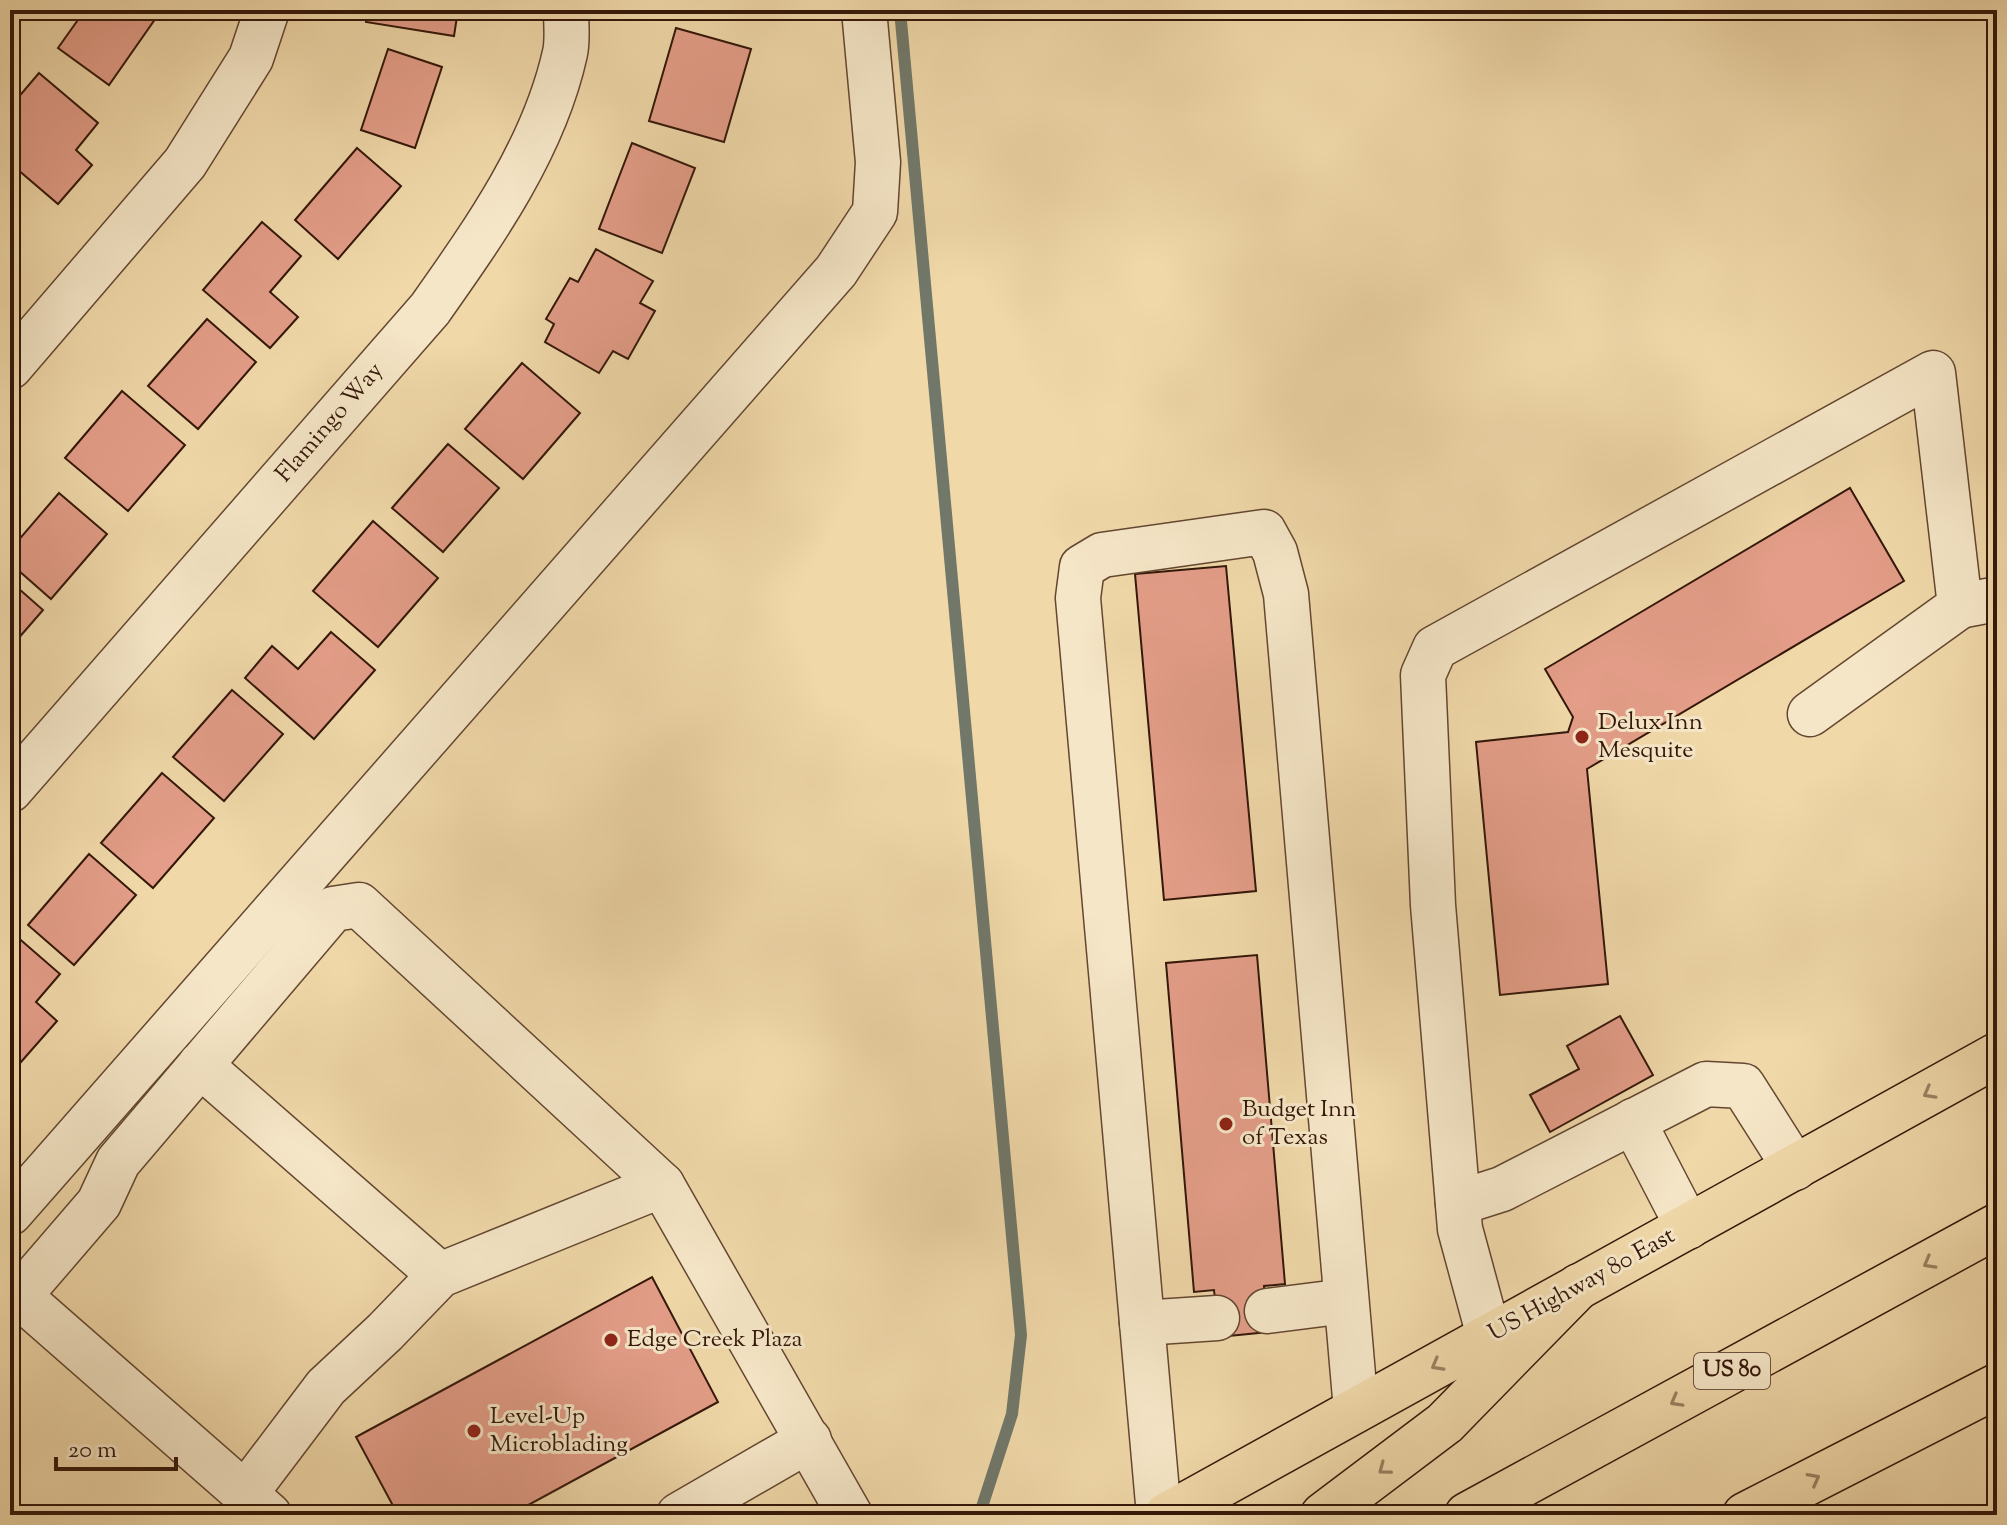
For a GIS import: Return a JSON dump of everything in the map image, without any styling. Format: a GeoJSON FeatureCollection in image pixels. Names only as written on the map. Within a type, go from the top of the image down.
{"type":"FeatureCollection","features":[{"type":"Feature","properties":{"kind":"main road","name":"US Highway 80 East"},"geometry":{"type":"LineString","coordinates":[[1167,1515],[1997,1055]]}},
{"type":"Feature","properties":{"kind":"main road","name":"US 80"},"geometry":{"type":"LineString","coordinates":[[1467,1515],[1997,1226]]}},
{"type":"Feature","properties":{"kind":"main road"},"geometry":{"type":"LineString","coordinates":[[1323,1515],[1445,1423],[1579,1286]]}},
{"type":"Feature","properties":{"kind":"main road"},"geometry":{"type":"LineString","coordinates":[[1745,1515],[1997,1386]]}},
{"type":"Feature","properties":{"kind":"street"},"geometry":{"type":"LineString","coordinates":[[10,367],[185,163],[251,58],[267,10]]}},
{"type":"Feature","properties":{"kind":"street","name":"Flamingo Way"},"geometry":{"type":"LineString","coordinates":[[10,790],[430,309],[482,234],[541,129],[566,51],[566,10]]}},
{"type":"Feature","properties":{"kind":"street"},"geometry":{"type":"LineString","coordinates":[[10,1213],[836,271],[875,212],[878,162],[864,10]]}},
{"type":"Feature","properties":{"kind":"street"},"geometry":{"type":"LineString","coordinates":[[1489,1336],[1460,1229],[1433,905],[1423,675],[1435,648],[1933,373],[1978,603],[1810,714]]}},
{"type":"Feature","properties":{"kind":"street"},"geometry":{"type":"LineString","coordinates":[[1159,1515],[1078,598],[1082,567],[1102,555],[1264,532],[1275,552],[1286,594],[1356,1410]]}},
{"type":"Feature","properties":{"kind":"street"},"geometry":{"type":"LineString","coordinates":[[662,1185],[440,1275],[326,1387],[257,1505],[15,1292],[99,1203],[118,1162],[333,909],[359,905],[662,1185],[850,1515]]}},
{"type":"Feature","properties":{"kind":"street"},"geometry":{"type":"LineString","coordinates":[[200,1065],[440,1275]]}},
{"type":"Feature","properties":{"kind":"street"},"geometry":{"type":"LineString","coordinates":[[1458,1203],[1502,1189],[1706,1084],[1743,1086],[1795,1168]]}},
{"type":"Feature","properties":{"kind":"street"},"geometry":{"type":"LineString","coordinates":[[1633,1121],[1688,1227]]}},
{"type":"Feature","properties":{"kind":"street"},"geometry":{"type":"LineString","coordinates":[[1267,1311],[1346,1301]]}},
{"type":"Feature","properties":{"kind":"street"},"geometry":{"type":"LineString","coordinates":[[1142,1323],[1217,1318]]}},
{"type":"Feature","properties":{"kind":"street"},"geometry":{"type":"LineString","coordinates":[[679,1515],[809,1440]]}},
{"type":"Feature","properties":{"kind":"building"},"geometry":{"type":"Polygon","coordinates":[[[85,10],[151,10],[158,15],[109,85],[58,48],[85,10]]]}},
{"type":"Feature","properties":{"kind":"building"},"geometry":{"type":"Polygon","coordinates":[[[368,10],[458,10],[454,36],[366,22],[368,10]]]}},
{"type":"Feature","properties":{"kind":"building"},"geometry":{"type":"Polygon","coordinates":[[[676,28],[751,49],[724,142],[649,121],[676,28]]]}},
{"type":"Feature","properties":{"kind":"building"},"geometry":{"type":"Polygon","coordinates":[[[388,49],[442,67],[415,148],[361,130],[388,49]]]}},
{"type":"Feature","properties":{"kind":"building"},"geometry":{"type":"Polygon","coordinates":[[[39,73],[98,123],[76,150],[92,165],[58,204],[10,163],[10,140],[17,131],[10,125],[10,107],[39,73]]]}},
{"type":"Feature","properties":{"kind":"building"},"geometry":{"type":"Polygon","coordinates":[[[632,143],[695,168],[662,253],[599,229],[632,143]]]}},
{"type":"Feature","properties":{"kind":"building"},"geometry":{"type":"Polygon","coordinates":[[[357,148],[401,186],[338,259],[295,220],[357,148]]]}},
{"type":"Feature","properties":{"kind":"building"},"geometry":{"type":"Polygon","coordinates":[[[262,222],[301,256],[270,292],[298,317],[270,348],[203,290],[262,222]]]}},
{"type":"Feature","properties":{"kind":"building"},"geometry":{"type":"Polygon","coordinates":[[[596,249],[653,281],[640,303],[655,311],[628,359],[613,351],[599,373],[545,342],[554,324],[546,319],[570,278],[578,282],[596,249]]]}},
{"type":"Feature","properties":{"kind":"building"},"geometry":{"type":"Polygon","coordinates":[[[207,319],[256,362],[198,429],[148,386],[207,319]]]}},
{"type":"Feature","properties":{"kind":"building"},"geometry":{"type":"Polygon","coordinates":[[[522,363],[580,413],[523,479],[465,429],[522,363]]]}},
{"type":"Feature","properties":{"kind":"building"},"geometry":{"type":"Polygon","coordinates":[[[122,391],[185,445],[128,511],[65,458],[122,391]]]}},
{"type":"Feature","properties":{"kind":"building"},"geometry":{"type":"Polygon","coordinates":[[[448,444],[499,488],[443,552],[392,508],[448,444]]]}},
{"type":"Feature","properties":{"kind":"building","name":"Delux Inn Mesquite"},"geometry":{"type":"Polygon","coordinates":[[[1850,488],[1904,581],[1587,769],[1608,984],[1500,995],[1476,742],[1568,732],[1573,717],[1545,669],[1850,488]]]}},
{"type":"Feature","properties":{"kind":"building"},"geometry":{"type":"Polygon","coordinates":[[[59,493],[107,534],[51,599],[10,563],[10,550],[59,493]]]}},
{"type":"Feature","properties":{"kind":"building"},"geometry":{"type":"Polygon","coordinates":[[[373,521],[438,578],[378,647],[313,591],[373,521]]]}},
{"type":"Feature","properties":{"kind":"building"},"geometry":{"type":"Polygon","coordinates":[[[1226,566],[1256,891],[1164,900],[1135,574],[1226,566]]]}},
{"type":"Feature","properties":{"kind":"building"},"geometry":{"type":"Polygon","coordinates":[[[10,581],[43,610],[10,648],[10,581]]]}},
{"type":"Feature","properties":{"kind":"building"},"geometry":{"type":"Polygon","coordinates":[[[331,632],[375,670],[314,739],[245,678],[272,646],[298,669],[331,632]]]}},
{"type":"Feature","properties":{"kind":"building"},"geometry":{"type":"Polygon","coordinates":[[[232,690],[283,734],[224,801],[173,757],[232,690]]]}},
{"type":"Feature","properties":{"kind":"building"},"geometry":{"type":"Polygon","coordinates":[[[162,773],[214,818],[153,888],[101,843],[162,773]]]}},
{"type":"Feature","properties":{"kind":"building"},"geometry":{"type":"Polygon","coordinates":[[[89,854],[136,895],[74,965],[28,925],[89,854]]]}},
{"type":"Feature","properties":{"kind":"building"},"geometry":{"type":"Polygon","coordinates":[[[15,935],[60,974],[36,1002],[57,1021],[21,1062],[10,1052],[10,941],[15,935]]]}},
{"type":"Feature","properties":{"kind":"building","name":"Budget Inn of Texas"},"geometry":{"type":"Polygon","coordinates":[[[1257,955],[1285,1284],[1264,1286],[1268,1332],[1219,1337],[1214,1290],[1194,1292],[1166,963],[1257,955]]]}},
{"type":"Feature","properties":{"kind":"building"},"geometry":{"type":"Polygon","coordinates":[[[1620,1016],[1653,1075],[1550,1132],[1530,1095],[1579,1069],[1567,1046],[1620,1016]]]}},
{"type":"Feature","properties":{"kind":"building","name":"Edge Creek Plaza"},"geometry":{"type":"Polygon","coordinates":[[[652,1277],[718,1402],[510,1515],[398,1515],[356,1437],[652,1277]]]}},
{"type":"Feature","properties":{"kind":"waterway"},"geometry":{"type":"LineString","coordinates":[[900,10],[1021,1335],[1012,1414],[981,1510]]}},
{"type":"Feature","properties":{"kind":"place","name":"Delux Inn Mesquite"},"geometry":{"type":"Point","coordinates":[1582,737]}},
{"type":"Feature","properties":{"kind":"place","name":"Budget Inn of Texas"},"geometry":{"type":"Point","coordinates":[1226,1124]}},
{"type":"Feature","properties":{"kind":"place","name":"Edge Creek Plaza"},"geometry":{"type":"Point","coordinates":[611,1340]}},
{"type":"Feature","properties":{"kind":"place","name":"Level-Up Microblading"},"geometry":{"type":"Point","coordinates":[474,1431]}}]}
